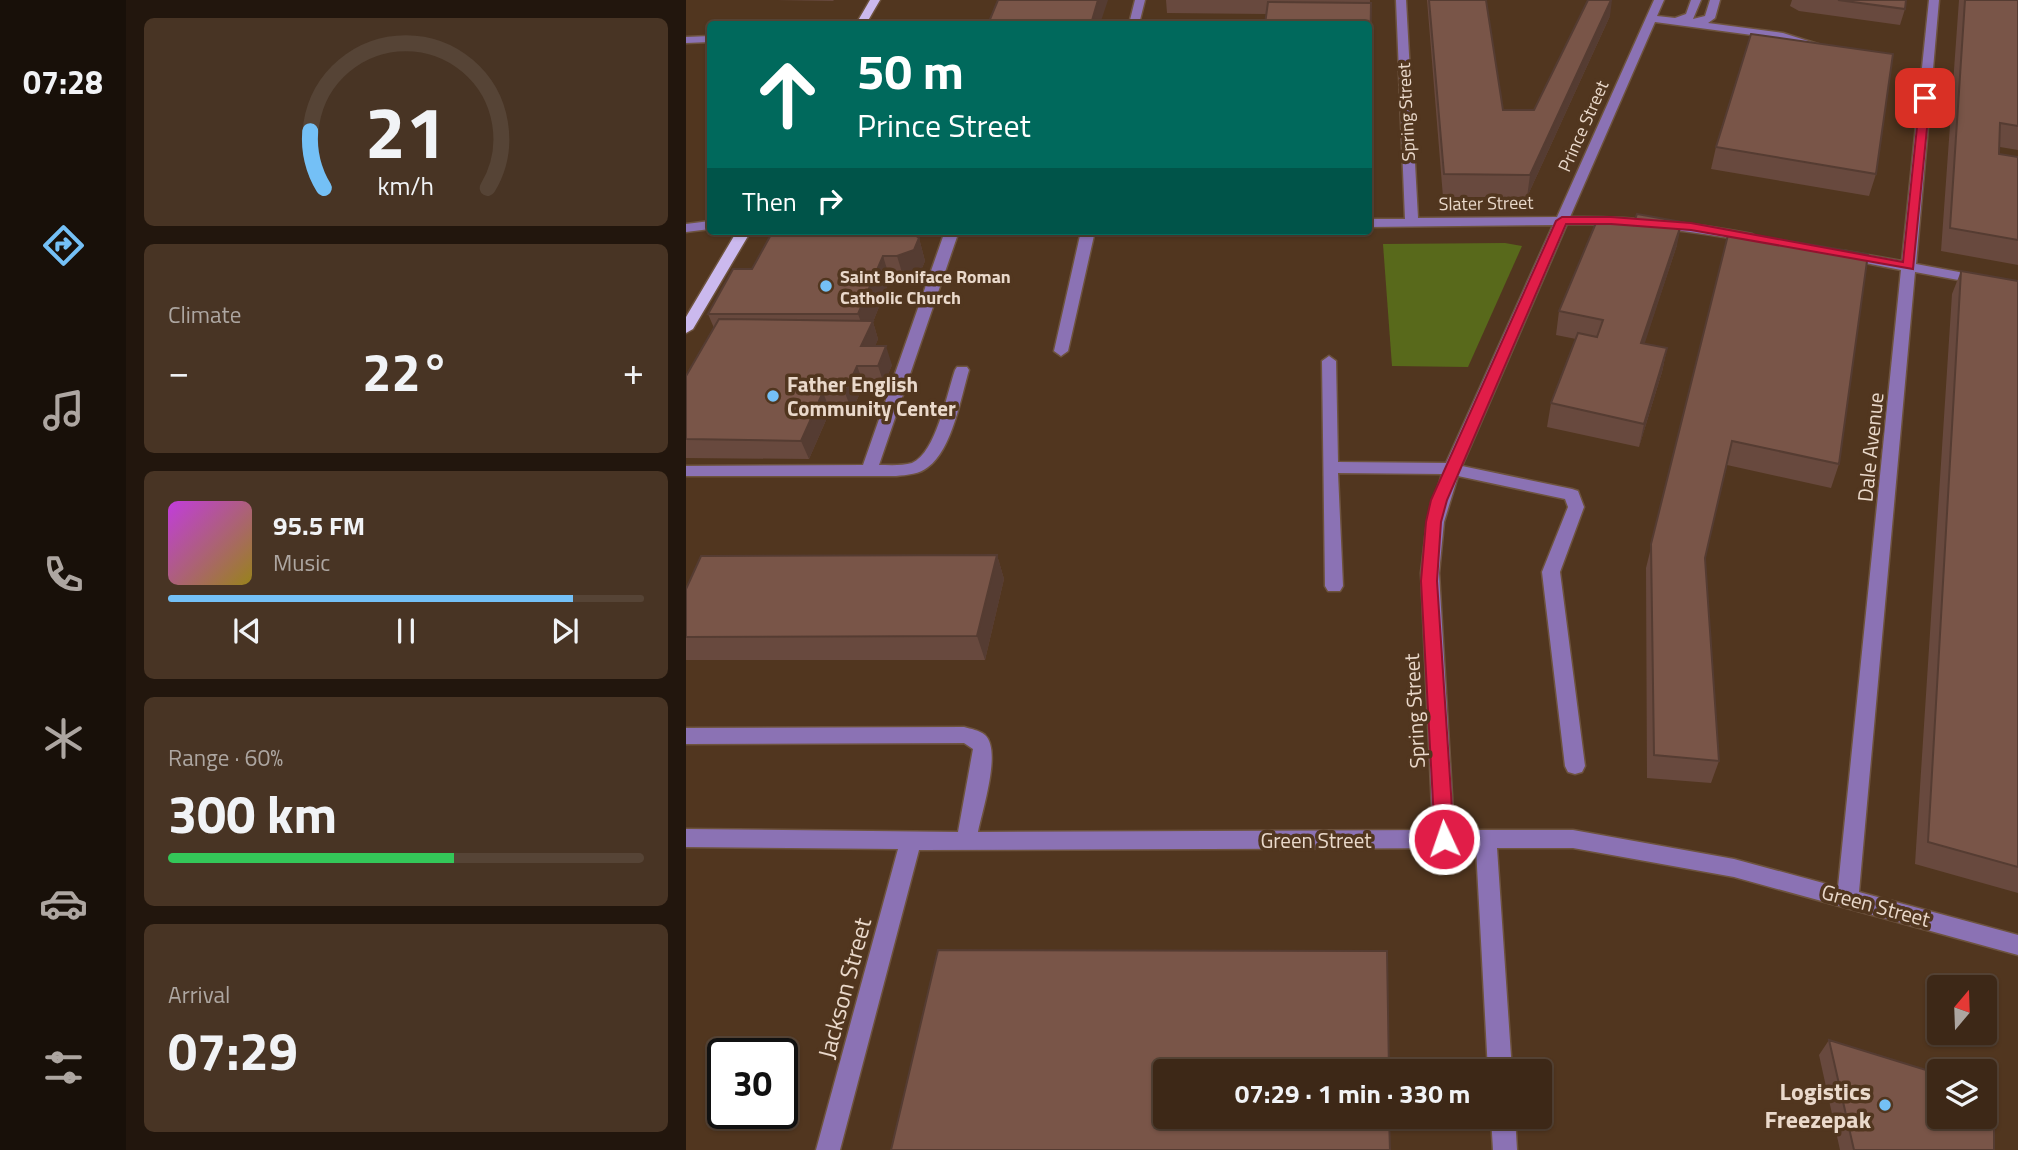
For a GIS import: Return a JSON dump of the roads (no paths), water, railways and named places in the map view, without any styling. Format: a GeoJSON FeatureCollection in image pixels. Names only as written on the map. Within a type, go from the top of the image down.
{"type":"FeatureCollection","features":[{"type":"Feature","properties":{"kind":"main road"},"geometry":{"type":"LineString","coordinates":[[863,21],[875,0]]}},
{"type":"Feature","properties":{"kind":"main road"},"geometry":{"type":"LineString","coordinates":[[686,329],[742,235]]}},
{"type":"Feature","properties":{"kind":"street"},"geometry":{"type":"LineString","coordinates":[[1135,21],[1140,0]]}},
{"type":"Feature","properties":{"kind":"street","name":"Spring Street"},"geometry":{"type":"LineString","coordinates":[[1401,0],[1412,223]]}},
{"type":"Feature","properties":{"kind":"street","name":"Prince Street"},"geometry":{"type":"LineString","coordinates":[[1429,581],[1433,522],[1452,469],[1659,0]]}},
{"type":"Feature","properties":{"kind":"street"},"geometry":{"type":"LineString","coordinates":[[1675,22],[1691,16],[1696,0]]}},
{"type":"Feature","properties":{"kind":"street"},"geometry":{"type":"LineString","coordinates":[[1675,22],[1701,22],[1710,18],[1714,0]]}},
{"type":"Feature","properties":{"kind":"street","name":"Dale Avenue"},"geometry":{"type":"LineString","coordinates":[[1848,897],[1934,0]]}},
{"type":"Feature","properties":{"kind":"street"},"geometry":{"type":"LineString","coordinates":[[1651,19],[1783,36],[1829,49]]}},
{"type":"Feature","properties":{"kind":"street"},"geometry":{"type":"LineString","coordinates":[[686,40],[707,39]]}},
{"type":"Feature","properties":{"kind":"street","name":"Slater Street"},"geometry":{"type":"LineString","coordinates":[[1372,223],[1611,220],[1691,226],[1773,241]]}},
{"type":"Feature","properties":{"kind":"street"},"geometry":{"type":"LineString","coordinates":[[686,228],[707,225]]}},
{"type":"Feature","properties":{"kind":"street"},"geometry":{"type":"LineString","coordinates":[[869,470],[951,235]]}},
{"type":"Feature","properties":{"kind":"street"},"geometry":{"type":"LineString","coordinates":[[1060,351],[1087,235]]}},
{"type":"Feature","properties":{"kind":"street"},"geometry":{"type":"LineString","coordinates":[[1827,251],[2018,287]]}},
{"type":"Feature","properties":{"kind":"street"},"geometry":{"type":"LineString","coordinates":[[1329,361],[1334,586]]}},
{"type":"Feature","properties":{"kind":"street"},"geometry":{"type":"LineString","coordinates":[[686,471],[906,469],[923,464],[934,453],[962,370]]}},
{"type":"Feature","properties":{"kind":"street"},"geometry":{"type":"LineString","coordinates":[[1330,467],[1452,469],[1572,495],[1576,507],[1551,572],[1575,766]]}},
{"type":"Feature","properties":{"kind":"street","name":"Spring Street"},"geometry":{"type":"LineString","coordinates":[[1429,581],[1444,839]]}},
{"type":"Feature","properties":{"kind":"street"},"geometry":{"type":"LineString","coordinates":[[686,736],[975,737],[982,743],[984,752],[966,841]]}},
{"type":"Feature","properties":{"kind":"street","name":"Green Street"},"geometry":{"type":"LineString","coordinates":[[686,838],[911,841],[1573,839],[1734,868],[2018,945]]}},
{"type":"Feature","properties":{"kind":"street"},"geometry":{"type":"LineString","coordinates":[[1486,840],[1499,1059]]}},
{"type":"Feature","properties":{"kind":"street","name":"Jackson Street"},"geometry":{"type":"LineString","coordinates":[[828,1150],[911,841]]}},
{"type":"Feature","properties":{"kind":"street"},"geometry":{"type":"LineString","coordinates":[[1504,1129],[1505,1150]]}},
{"type":"Feature","properties":{"kind":"place","name":"Saint Boniface Roman Catholic Church"},"geometry":{"type":"Point","coordinates":[826,286]}},
{"type":"Feature","properties":{"kind":"place","name":"Father English Community Center"},"geometry":{"type":"Point","coordinates":[773,396]}},
{"type":"Feature","properties":{"kind":"place","name":"Logistics Freezepak"},"geometry":{"type":"Point","coordinates":[1885,1105]}}]}
